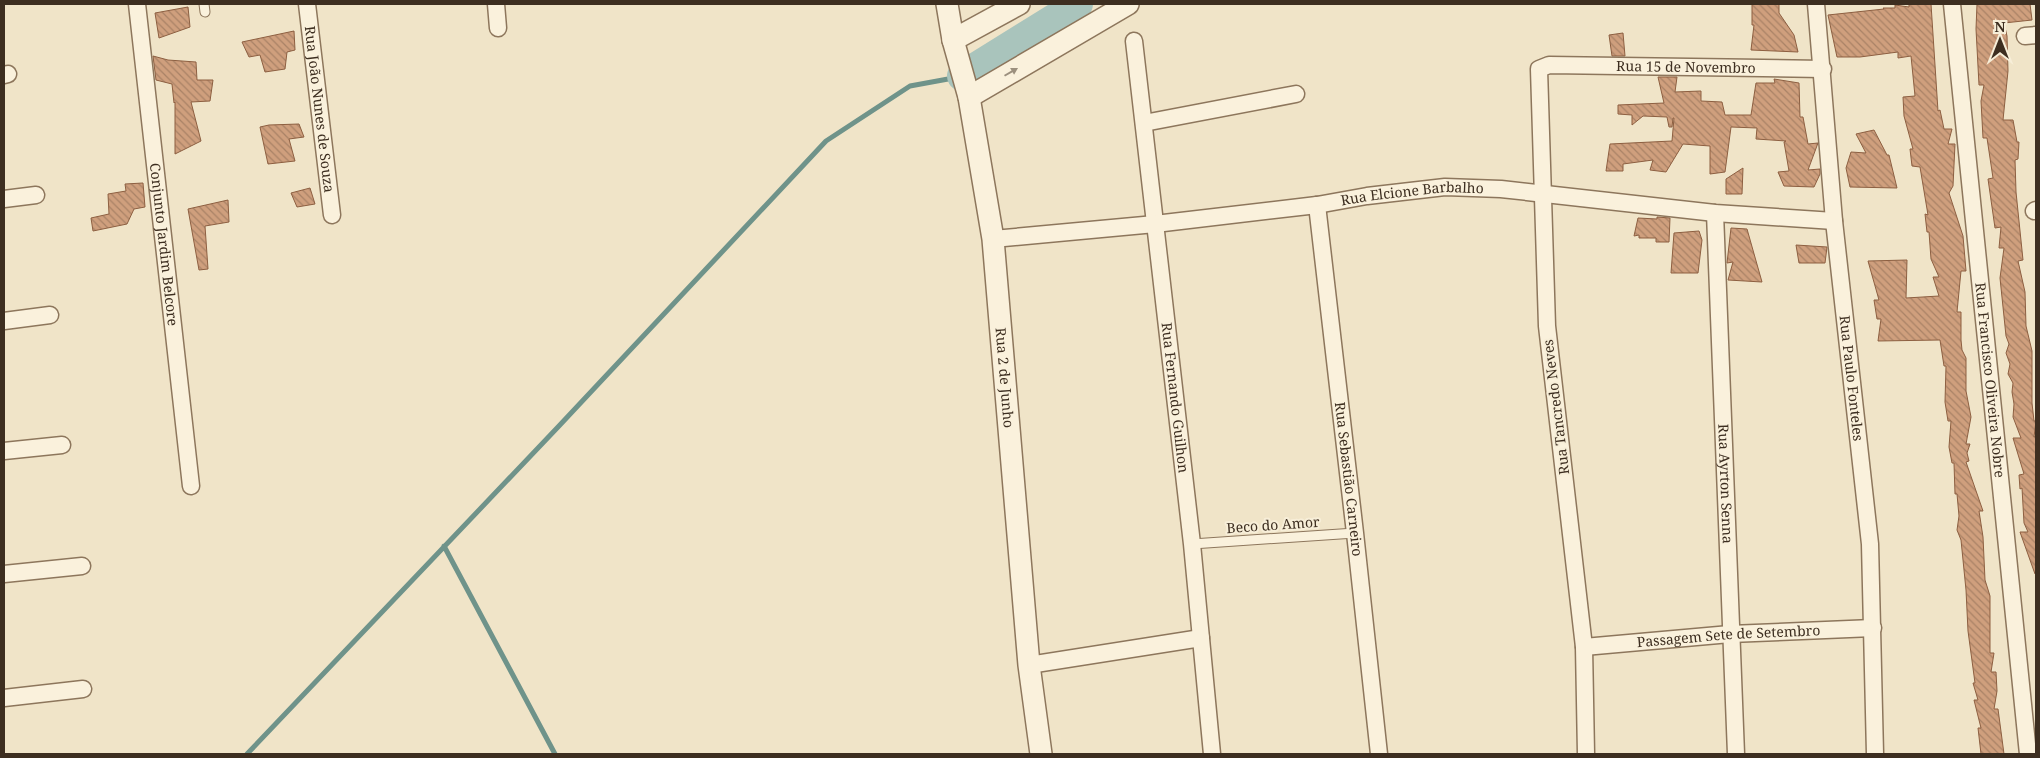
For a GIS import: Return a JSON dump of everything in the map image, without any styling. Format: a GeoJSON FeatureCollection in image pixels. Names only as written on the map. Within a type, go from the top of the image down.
{"type":"FeatureCollection","features":[{"type":"Feature","properties":{"kind":"street","name":"Conjunto Jardim Belcore"},"geometry":{"type":"LineString","coordinates":[[136,4],[191,486]]}},
{"type":"Feature","properties":{"kind":"street","name":"Rua João Nunes de Souza"},"geometry":{"type":"LineString","coordinates":[[307,4],[332,215]]}},
{"type":"Feature","properties":{"kind":"street"},"geometry":{"type":"LineString","coordinates":[[496,4],[498,28]]}},
{"type":"Feature","properties":{"kind":"street","name":"Rua 2 de Junho"},"geometry":{"type":"LineString","coordinates":[[947,4],[953,40],[969,97],[993,239],[1029,665],[1041,754]]}},
{"type":"Feature","properties":{"kind":"street"},"geometry":{"type":"LineString","coordinates":[[953,40],[1019,4]]}},
{"type":"Feature","properties":{"kind":"street"},"geometry":{"type":"LineString","coordinates":[[969,97],[1128,4]]}},
{"type":"Feature","properties":{"kind":"street","name":"Rua Paulo Fonteles"},"geometry":{"type":"LineString","coordinates":[[1816,4],[1823,69],[1834,221],[1870,544],[1875,754]]}},
{"type":"Feature","properties":{"kind":"street","name":"Rua Francisco Oliveira Nobre"},"geometry":{"type":"LineString","coordinates":[[1952,4],[2028,754]]}},
{"type":"Feature","properties":{"kind":"street","name":"Rua Fernando Guilhon"},"geometry":{"type":"LineString","coordinates":[[1134,41],[1192,544],[1212,754]]}},
{"type":"Feature","properties":{"kind":"street","name":"Rua 15 de Novembro"},"geometry":{"type":"LineString","coordinates":[[1549,65],[1823,69]]}},
{"type":"Feature","properties":{"kind":"street","name":"Rua Tancredo Neves"},"geometry":{"type":"LineString","coordinates":[[1549,65],[1540,68],[1547,326],[1584,647],[1586,754]]}},
{"type":"Feature","properties":{"kind":"street"},"geometry":{"type":"LineString","coordinates":[[1144,123],[1296,94]]}},
{"type":"Feature","properties":{"kind":"street","name":"Rua Elcione Barbalho"},"geometry":{"type":"LineString","coordinates":[[993,239],[1155,224],[1317,205],[1367,196],[1445,187],[1500,189],[1715,213],[1834,221]]}},
{"type":"Feature","properties":{"kind":"street"},"geometry":{"type":"LineString","coordinates":[[4,199],[36,195]]}},
{"type":"Feature","properties":{"kind":"street","name":"Rua Sebastião Carneiro"},"geometry":{"type":"LineString","coordinates":[[1317,205],[1379,754]]}},
{"type":"Feature","properties":{"kind":"street","name":"Rua Ayrton Senna"},"geometry":{"type":"LineString","coordinates":[[1715,213],[1736,754]]}},
{"type":"Feature","properties":{"kind":"street"},"geometry":{"type":"LineString","coordinates":[[4,321],[50,315]]}},
{"type":"Feature","properties":{"kind":"street"},"geometry":{"type":"LineString","coordinates":[[4,451],[62,445]]}},
{"type":"Feature","properties":{"kind":"street"},"geometry":{"type":"LineString","coordinates":[[4,574],[82,566]]}},
{"type":"Feature","properties":{"kind":"street","name":"Passagem Sete de Setembro"},"geometry":{"type":"LineString","coordinates":[[1584,647],[1730,634],[1873,628]]}},
{"type":"Feature","properties":{"kind":"street"},"geometry":{"type":"LineString","coordinates":[[1029,665],[1201,638]]}},
{"type":"Feature","properties":{"kind":"street"},"geometry":{"type":"LineString","coordinates":[[4,698],[83,689]]}},
{"type":"Feature","properties":{"kind":"lane","name":"Beco do Amor"},"geometry":{"type":"LineString","coordinates":[[1192,544],[1355,533]]}},
{"type":"Feature","properties":{"kind":"building"},"geometry":{"type":"Polygon","coordinates":[[[1752,4],[1779,4],[1779,13],[1794,35],[1798,52],[1751,50],[1754,25],[1752,25],[1752,4]]]}},
{"type":"Feature","properties":{"kind":"building"},"geometry":{"type":"Polygon","coordinates":[[[1909,4],[1931,4],[1938,111],[1940,110],[1944,129],[1952,129],[1948,144],[1955,144],[1953,186],[1949,193],[1963,236],[1966,271],[1961,271],[1957,312],[1961,312],[1961,340],[1962,350],[1966,358],[1966,391],[1971,417],[1966,444],[1970,444],[1967,453],[1969,461],[1966,462],[1983,511],[1979,511],[1983,537],[1985,580],[1990,596],[1990,653],[1994,653],[1991,672],[1996,672],[1997,691],[1994,709],[1998,709],[2004,754],[1981,754],[1978,728],[1981,728],[1974,700],[1978,700],[1973,683],[1975,683],[1968,631],[1961,540],[1957,530],[1959,516],[1957,494],[1955,494],[1954,463],[1952,463],[1949,447],[1951,421],[1948,421],[1945,402],[1946,366],[1944,366],[1940,340],[1878,341],[1881,319],[1877,319],[1874,300],[1879,300],[1868,261],[1907,260],[1906,298],[1939,296],[1933,277],[1939,277],[1931,259],[1929,232],[1927,232],[1925,214],[1928,215],[1920,167],[1912,166],[1910,149],[1913,149],[1904,116],[1903,97],[1915,96],[1911,56],[1898,58],[1898,52],[1860,57],[1837,57],[1828,15],[1895,8],[1895,5],[1909,7],[1909,4]]]}},
{"type":"Feature","properties":{"kind":"building"},"geometry":{"type":"Polygon","coordinates":[[[1977,4],[2030,4],[2032,20],[2004,23],[2007,36],[2008,71],[2003,120],[2013,120],[2017,142],[2019,142],[2018,159],[2015,160],[2016,192],[2023,260],[2018,261],[2025,292],[2026,326],[2032,351],[2032,403],[2034,421],[2036,421],[2034,437],[2036,436],[2036,574],[2020,532],[2028,532],[2024,523],[2022,488],[2020,489],[2019,475],[2024,474],[2013,438],[2021,438],[2013,417],[2013,383],[2008,374],[2010,364],[2006,353],[2009,344],[2006,336],[2000,278],[2004,248],[1999,248],[2001,227],[1995,228],[1988,179],[1993,178],[1987,138],[1983,138],[1981,101],[1984,85],[1979,85],[1976,29],[1977,4]]]}},
{"type":"Feature","properties":{"kind":"building"},"geometry":{"type":"Polygon","coordinates":[[[188,7],[190,27],[159,38],[155,13],[188,7]]]}},
{"type":"Feature","properties":{"kind":"building"},"geometry":{"type":"Polygon","coordinates":[[[294,31],[295,50],[287,52],[285,69],[265,72],[260,55],[249,57],[242,42],[294,31]]]}},
{"type":"Feature","properties":{"kind":"building"},"geometry":{"type":"Polygon","coordinates":[[[1623,33],[1625,56],[1612,56],[1609,35],[1623,33]]]}},
{"type":"Feature","properties":{"kind":"building"},"geometry":{"type":"Polygon","coordinates":[[[153,56],[168,60],[196,62],[197,80],[213,80],[210,101],[191,102],[201,141],[175,154],[175,102],[172,84],[156,80],[153,56]]]}},
{"type":"Feature","properties":{"kind":"building"},"geometry":{"type":"Polygon","coordinates":[[[1658,77],[1677,77],[1675,92],[1701,91],[1701,101],[1722,102],[1725,115],[1751,115],[1756,83],[1775,83],[1774,79],[1799,83],[1800,117],[1803,117],[1808,144],[1818,143],[1808,170],[1820,169],[1820,174],[1814,187],[1784,186],[1778,172],[1789,171],[1784,142],[1786,141],[1756,139],[1757,128],[1731,127],[1725,172],[1710,174],[1710,146],[1683,144],[1666,172],[1650,170],[1653,160],[1623,164],[1623,171],[1606,171],[1610,144],[1672,141],[1674,118],[1672,127],[1669,127],[1667,117],[1643,116],[1632,125],[1632,115],[1618,114],[1618,105],[1664,103],[1658,77]]]}},
{"type":"Feature","properties":{"kind":"building"},"geometry":{"type":"Polygon","coordinates":[[[299,124],[304,137],[289,139],[295,161],[268,164],[260,127],[299,124]]]}},
{"type":"Feature","properties":{"kind":"building"},"geometry":{"type":"Polygon","coordinates":[[[1874,130],[1887,155],[1889,155],[1897,188],[1850,187],[1846,168],[1851,152],[1866,153],[1856,134],[1874,130]]]}},
{"type":"Feature","properties":{"kind":"building"},"geometry":{"type":"Polygon","coordinates":[[[1743,168],[1742,194],[1726,194],[1726,179],[1743,168]]]}},
{"type":"Feature","properties":{"kind":"building"},"geometry":{"type":"Polygon","coordinates":[[[143,183],[145,207],[134,209],[127,224],[93,231],[91,218],[109,214],[108,194],[126,191],[125,184],[143,183]]]}},
{"type":"Feature","properties":{"kind":"building"},"geometry":{"type":"Polygon","coordinates":[[[310,188],[315,204],[297,207],[291,193],[310,188]]]}},
{"type":"Feature","properties":{"kind":"building"},"geometry":{"type":"Polygon","coordinates":[[[228,200],[229,222],[205,226],[208,269],[199,270],[188,209],[228,200]]]}},
{"type":"Feature","properties":{"kind":"building"},"geometry":{"type":"Polygon","coordinates":[[[1657,217],[1670,218],[1669,242],[1656,242],[1656,238],[1639,238],[1639,235],[1634,236],[1638,218],[1657,219],[1657,217]]]}},
{"type":"Feature","properties":{"kind":"building"},"geometry":{"type":"Polygon","coordinates":[[[1731,228],[1747,229],[1762,282],[1728,280],[1733,262],[1727,263],[1731,228]]]}},
{"type":"Feature","properties":{"kind":"building"},"geometry":{"type":"Polygon","coordinates":[[[1699,231],[1702,240],[1698,273],[1671,273],[1674,233],[1699,231]]]}},
{"type":"Feature","properties":{"kind":"building"},"geometry":{"type":"Polygon","coordinates":[[[1796,245],[1827,247],[1825,263],[1799,263],[1796,245]]]}},
{"type":"Feature","properties":{"kind":"waterway"},"geometry":{"type":"LineString","coordinates":[[962,76],[1078,4]]}},
{"type":"Feature","properties":{"kind":"waterway"},"geometry":{"type":"LineString","coordinates":[[247,754],[558,427],[826,141],[910,86],[959,77]]}},
{"type":"Feature","properties":{"kind":"waterway"},"geometry":{"type":"LineString","coordinates":[[444,546],[555,754]]}}]}
